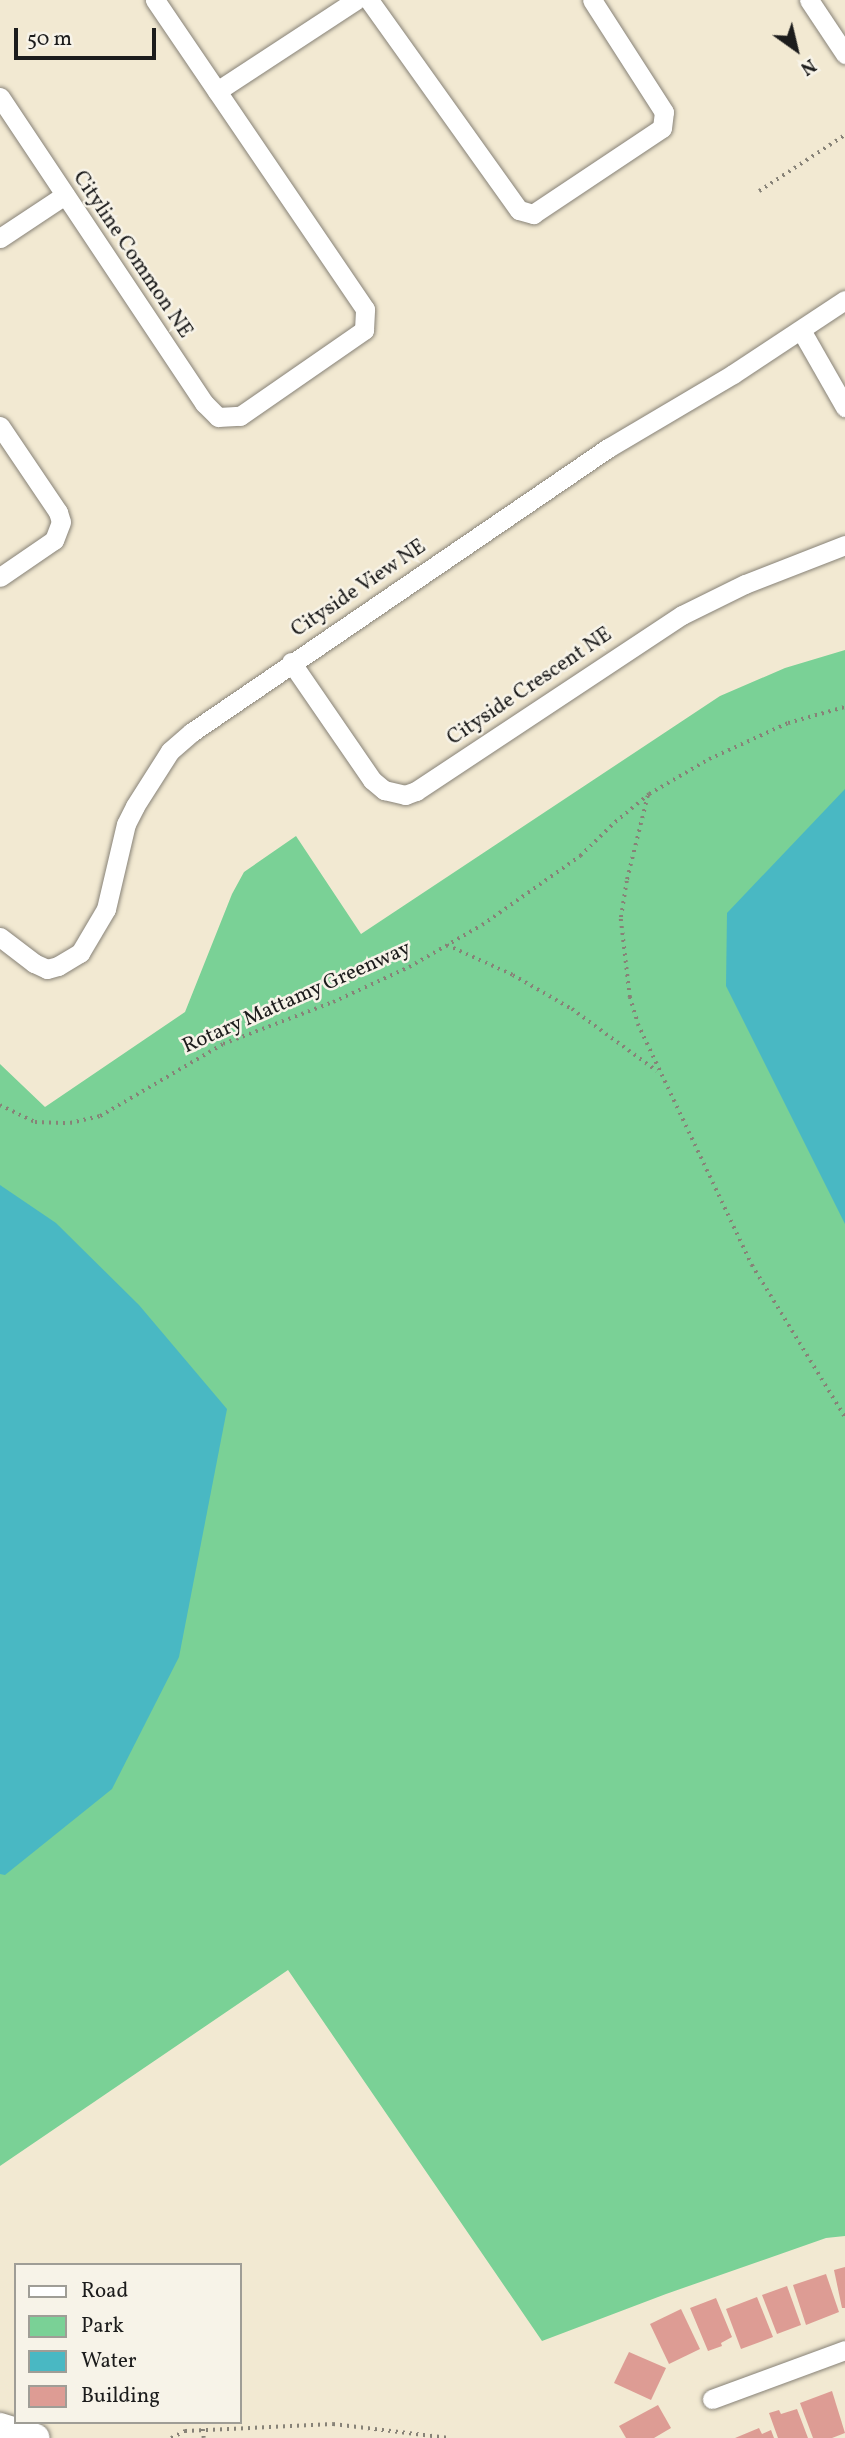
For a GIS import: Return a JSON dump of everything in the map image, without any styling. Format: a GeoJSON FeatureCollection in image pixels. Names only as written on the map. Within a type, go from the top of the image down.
{"type":"FeatureCollection","features":[{"type":"Feature","properties":{"kind":"street"},"geometry":{"type":"LineString","coordinates":[[155,0],[217,91],[356,0]]}},
{"type":"Feature","properties":{"kind":"street"},"geometry":{"type":"LineString","coordinates":[[369,0],[519,210],[533,214],[662,128],[664,112],[592,0]]}},
{"type":"Feature","properties":{"kind":"street"},"geometry":{"type":"LineString","coordinates":[[809,0],[845,54]]}},
{"type":"Feature","properties":{"kind":"street","name":"Cityline Common NE"},"geometry":{"type":"LineString","coordinates":[[0,97],[212,414],[218,417],[240,416],[364,330],[365,309],[217,91]]}},
{"type":"Feature","properties":{"kind":"street"},"geometry":{"type":"LineString","coordinates":[[0,238],[65,195]]}},
{"type":"Feature","properties":{"kind":"street","name":"Cityside View NE"},"geometry":{"type":"LineString","coordinates":[[0,937],[34,963],[47,968],[58,966],[80,953],[106,909],[126,824],[155,771],[192,732],[633,431],[705,391],[845,300]]}},
{"type":"Feature","properties":{"kind":"street"},"geometry":{"type":"LineString","coordinates":[[801,330],[845,407]]}},
{"type":"Feature","properties":{"kind":"street"},"geometry":{"type":"LineString","coordinates":[[0,426],[58,512],[61,523],[54,540],[0,576]]}},
{"type":"Feature","properties":{"kind":"street","name":"Cityside Crescent NE"},"geometry":{"type":"LineString","coordinates":[[291,662],[372,780],[384,790],[405,794],[416,791],[682,615],[745,584],[845,545]]}},
{"type":"Feature","properties":{"kind":"street"},"geometry":{"type":"LineString","coordinates":[[712,2399],[845,2350]]}},
{"type":"Feature","properties":{"kind":"street"},"geometry":{"type":"LineString","coordinates":[[0,2427],[35,2438]]}},
{"type":"Feature","properties":{"kind":"path"},"geometry":{"type":"LineString","coordinates":[[759,191],[845,135]]}},
{"type":"Feature","properties":{"kind":"path","name":"Rotary Mattamy Greenway"},"geometry":{"type":"LineString","coordinates":[[0,1105],[35,1122],[69,1123],[100,1116],[223,1044],[333,1002],[409,967],[482,925],[579,856],[615,821],[649,794],[709,759],[777,728],[845,708]]}},
{"type":"Feature","properties":{"kind":"path"},"geometry":{"type":"LineString","coordinates":[[649,794],[627,881],[621,919],[631,997],[638,1024],[752,1265],[845,1417]]}},
{"type":"Feature","properties":{"kind":"path"},"geometry":{"type":"LineString","coordinates":[[446,945],[513,975],[572,1009],[660,1073]]}},
{"type":"Feature","properties":{"kind":"path"},"geometry":{"type":"LineString","coordinates":[[171,2438],[186,2431],[204,2429],[333,2424],[449,2438]]}},
{"type":"Feature","properties":{"kind":"path"},"geometry":{"type":"LineString","coordinates":[[204,2429],[204,2438]]}},
{"type":"Feature","properties":{"kind":"green space"},"geometry":{"type":"Polygon","coordinates":[[[845,650],[845,2236],[826,2238],[542,2341],[288,1970],[0,2166],[0,1064],[45,1107],[185,1012],[232,894],[244,872],[296,836],[361,934],[720,696],[785,668],[845,650]]]}},
{"type":"Feature","properties":{"kind":"water"},"geometry":{"type":"Polygon","coordinates":[[[845,789],[845,1224],[726,986],[727,913],[845,789]]]}},
{"type":"Feature","properties":{"kind":"water"},"geometry":{"type":"Polygon","coordinates":[[[0,1185],[56,1223],[139,1305],[227,1409],[179,1657],[112,1789],[5,1875],[0,1874],[0,1185]]]}},
{"type":"Feature","properties":{"kind":"building"},"geometry":{"type":"Polygon","coordinates":[[[845,2267],[845,2308],[842,2308],[834,2270],[845,2267]]]}},
{"type":"Feature","properties":{"kind":"building"},"geometry":{"type":"Polygon","coordinates":[[[826,2274],[839,2312],[806,2325],[793,2285],[826,2274]]]}},
{"type":"Feature","properties":{"kind":"building"},"geometry":{"type":"Polygon","coordinates":[[[787,2286],[801,2325],[777,2334],[762,2295],[787,2286]]]}},
{"type":"Feature","properties":{"kind":"building"},"geometry":{"type":"Polygon","coordinates":[[[757,2297],[773,2337],[741,2349],[726,2309],[757,2297]]]}},
{"type":"Feature","properties":{"kind":"building"},"geometry":{"type":"Polygon","coordinates":[[[716,2298],[732,2337],[721,2343],[722,2346],[708,2351],[690,2308],[716,2298]]]}},
{"type":"Feature","properties":{"kind":"building"},"geometry":{"type":"Polygon","coordinates":[[[681,2309],[700,2349],[669,2364],[650,2324],[681,2309]]]}},
{"type":"Feature","properties":{"kind":"building"},"geometry":{"type":"Polygon","coordinates":[[[629,2352],[666,2368],[651,2400],[614,2383],[629,2352]]]}},
{"type":"Feature","properties":{"kind":"building"},"geometry":{"type":"Polygon","coordinates":[[[832,2391],[845,2433],[832,2438],[813,2438],[800,2403],[832,2391]]]}},
{"type":"Feature","properties":{"kind":"building"},"geometry":{"type":"Polygon","coordinates":[[[658,2405],[671,2428],[654,2438],[626,2438],[619,2426],[658,2405]]]}},
{"type":"Feature","properties":{"kind":"building"},"geometry":{"type":"Polygon","coordinates":[[[797,2409],[808,2438],[778,2438],[769,2413],[779,2410],[781,2414],[797,2409]]]}},
{"type":"Feature","properties":{"kind":"building"},"geometry":{"type":"Polygon","coordinates":[[[759,2428],[762,2434],[771,2430],[774,2438],[735,2438],[759,2428]]]}}]}
